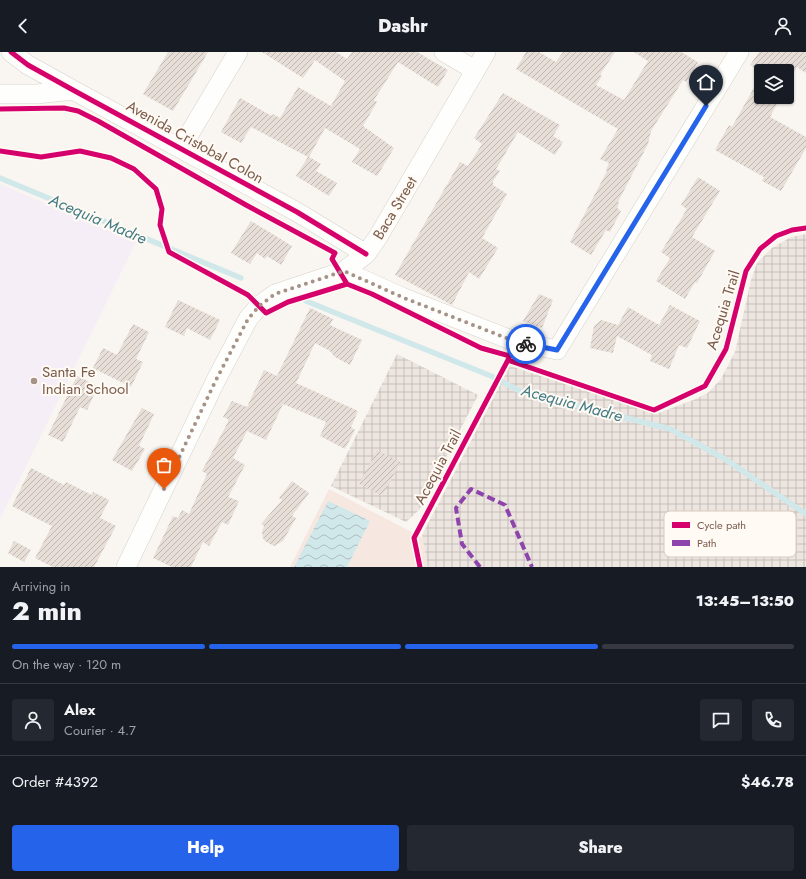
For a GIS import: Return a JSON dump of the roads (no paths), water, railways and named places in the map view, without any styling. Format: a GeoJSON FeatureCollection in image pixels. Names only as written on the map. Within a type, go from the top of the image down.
{"type":"FeatureCollection","features":[{"type":"Feature","properties":{"kind":"street","name":"Avenida Cristobal Colon"},"geometry":{"type":"LineString","coordinates":[[12,52],[28,65],[303,216],[366,254]]}},
{"type":"Feature","properties":{"kind":"street"},"geometry":{"type":"LineString","coordinates":[[181,148],[238,52]]}},
{"type":"Feature","properties":{"kind":"street"},"geometry":{"type":"LineString","coordinates":[[444,52],[475,70]]}},
{"type":"Feature","properties":{"kind":"street","name":"Baca Street"},"geometry":{"type":"LineString","coordinates":[[126,567],[216,380],[248,319],[259,306],[275,294],[344,271],[366,254],[378,237],[486,52]]}},
{"type":"Feature","properties":{"kind":"street"},"geometry":{"type":"LineString","coordinates":[[344,271],[404,298],[514,341],[557,350],[739,52]]}},
{"type":"Feature","properties":{"kind":"street"},"geometry":{"type":"LineString","coordinates":[[0,94],[37,94],[73,90]]}},
{"type":"Feature","properties":{"kind":"water"},"geometry":{"type":"Polygon","coordinates":[[[328,501],[370,521],[347,567],[294,567],[328,501]]]}},
{"type":"Feature","properties":{"kind":"waterway","name":"Acequia Madre"},"geometry":{"type":"LineString","coordinates":[[0,178],[241,278]]}},
{"type":"Feature","properties":{"kind":"waterway","name":"Acequia Madre"},"geometry":{"type":"LineString","coordinates":[[306,301],[491,376],[520,391],[670,429],[725,459],[806,514]]}},
{"type":"Feature","properties":{"kind":"place","name":"Santa Fe Indian School"},"geometry":{"type":"Point","coordinates":[34,381]}}]}
